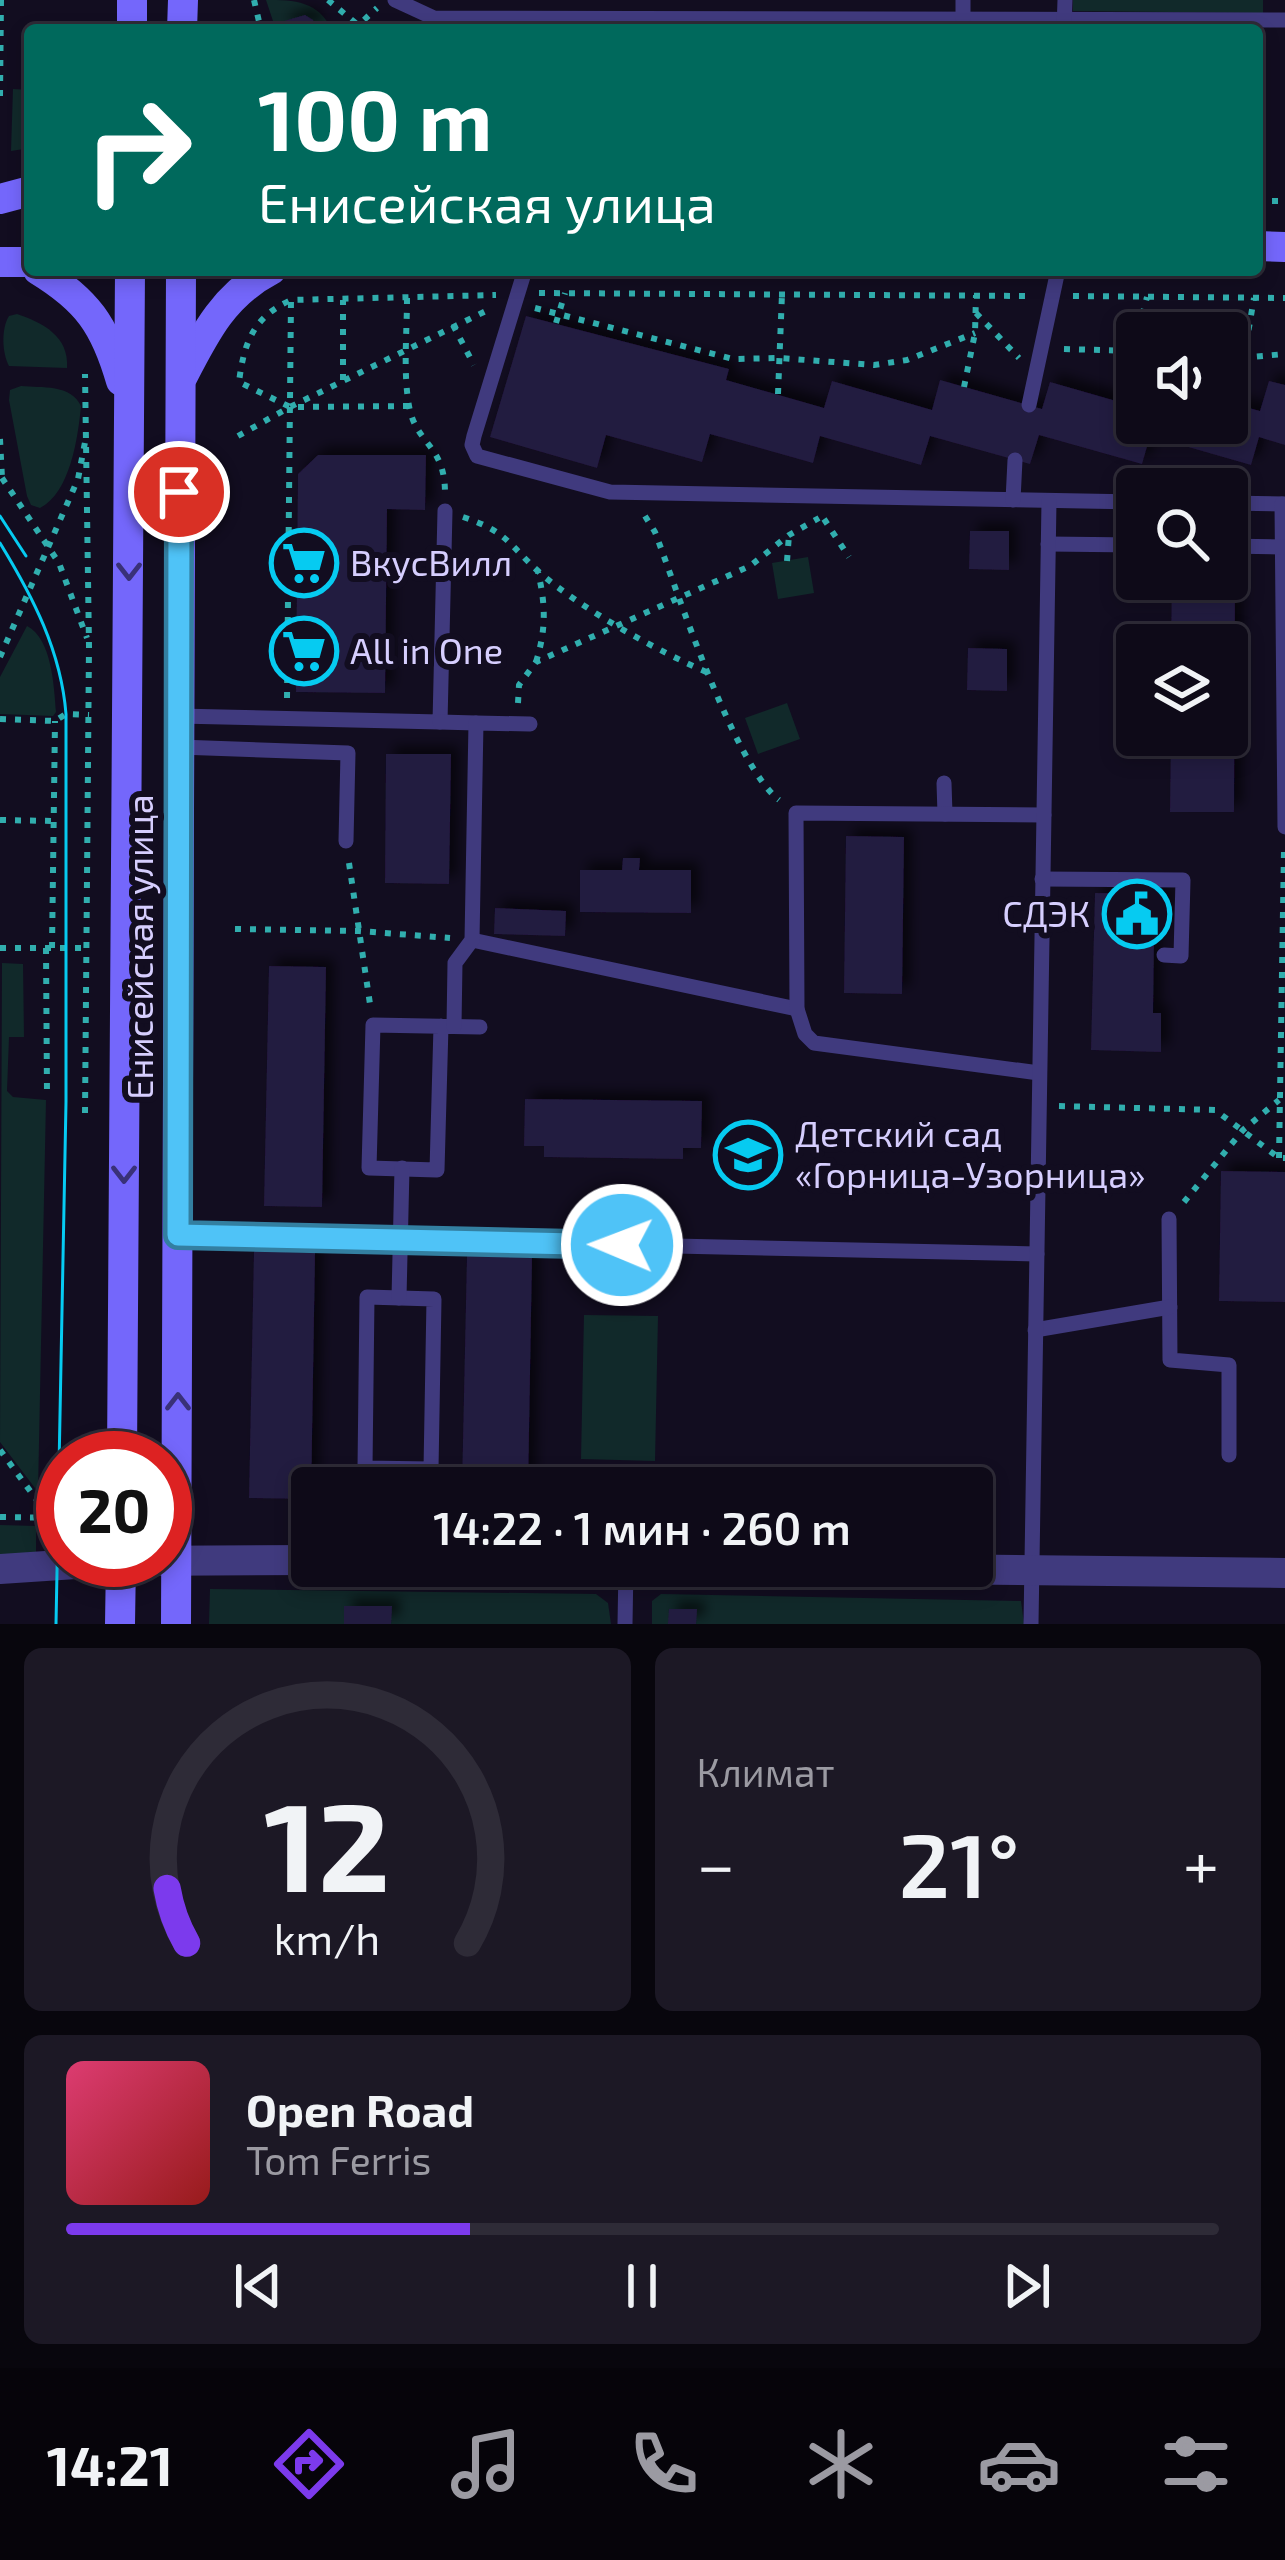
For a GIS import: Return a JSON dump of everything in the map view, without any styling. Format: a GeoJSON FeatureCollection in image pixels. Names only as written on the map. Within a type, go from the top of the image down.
{"type":"FeatureCollection","features":[{"type":"Feature","properties":{"kind":"main road"},"geometry":{"type":"LineString","coordinates":[[45,276],[73,291],[96,320],[113,353],[130,412]]}},
{"type":"Feature","properties":{"kind":"main road","name":"Енисейская улица"},"geometry":{"type":"LineString","coordinates":[[122,1431],[130,276]]}},
{"type":"Feature","properties":{"kind":"main road","name":"Енисейская улица"},"geometry":{"type":"LineString","coordinates":[[178,1431],[181,276]]}},
{"type":"Feature","properties":{"kind":"main road"},"geometry":{"type":"LineString","coordinates":[[180,381],[212,319],[239,289],[261,276]]}},
{"type":"Feature","properties":{"kind":"main road"},"geometry":{"type":"LineString","coordinates":[[120,1624],[121,1587]]}},
{"type":"Feature","properties":{"kind":"main road","name":"Енисейская улица"},"geometry":{"type":"LineString","coordinates":[[176,1624],[177,1587]]}},
{"type":"Feature","properties":{"kind":"street"},"geometry":{"type":"LineString","coordinates":[[192,1561],[291,1560]]}},
{"type":"Feature","properties":{"kind":"street"},"geometry":{"type":"LineString","coordinates":[[0,1569],[36,1566]]}},
{"type":"Feature","properties":{"kind":"street"},"geometry":{"type":"LineString","coordinates":[[993,1570],[1285,1574]]}},
{"type":"Feature","properties":{"kind":"lane"},"geometry":{"type":"LineString","coordinates":[[963,0],[963,18]]}},
{"type":"Feature","properties":{"kind":"lane"},"geometry":{"type":"LineString","coordinates":[[1108,24],[1278,20],[1270,0]]}},
{"type":"Feature","properties":{"kind":"lane"},"geometry":{"type":"LineString","coordinates":[[396,2],[434,18],[556,9],[822,9],[1050,24]]}},
{"type":"Feature","properties":{"kind":"lane"},"geometry":{"type":"LineString","coordinates":[[523,276],[474,436],[477,456],[610,492],[1116,502]]}},
{"type":"Feature","properties":{"kind":"lane"},"geometry":{"type":"LineString","coordinates":[[1029,405],[1057,276]]}},
{"type":"Feature","properties":{"kind":"lane"},"geometry":{"type":"LineString","coordinates":[[1013,500],[1015,460]]}},
{"type":"Feature","properties":{"kind":"lane"},"geometry":{"type":"LineString","coordinates":[[1030,1624],[1049,501]]}},
{"type":"Feature","properties":{"kind":"lane"},"geometry":{"type":"LineString","coordinates":[[1248,503],[1283,504],[1284,826]]}},
{"type":"Feature","properties":{"kind":"lane"},"geometry":{"type":"LineString","coordinates":[[440,722],[445,512]]}},
{"type":"Feature","properties":{"kind":"lane"},"geometry":{"type":"LineString","coordinates":[[1048,544],[1116,545]]}},
{"type":"Feature","properties":{"kind":"lane"},"geometry":{"type":"LineString","coordinates":[[1248,546],[1282,547]]}},
{"type":"Feature","properties":{"kind":"lane"},"geometry":{"type":"LineString","coordinates":[[179,732],[287,718],[523,724]]}},
{"type":"Feature","properties":{"kind":"lane"},"geometry":{"type":"LineString","coordinates":[[476,723],[472,940],[455,963],[447,1026],[437,1170],[369,1168],[373,1025],[447,1026],[480,1027]]}},
{"type":"Feature","properties":{"kind":"lane"},"geometry":{"type":"LineString","coordinates":[[179,732],[348,753],[346,841]]}},
{"type":"Feature","properties":{"kind":"lane"},"geometry":{"type":"LineString","coordinates":[[944,783],[944,814]]}},
{"type":"Feature","properties":{"kind":"lane"},"geometry":{"type":"LineString","coordinates":[[1039,1073],[814,1043],[799,1022],[797,1009],[796,813],[1044,815]]}},
{"type":"Feature","properties":{"kind":"lane"},"geometry":{"type":"LineString","coordinates":[[1042,879],[1183,880],[1181,956],[1164,955]]}},
{"type":"Feature","properties":{"kind":"lane"},"geometry":{"type":"LineString","coordinates":[[472,940],[797,1009]]}},
{"type":"Feature","properties":{"kind":"lane"},"geometry":{"type":"LineString","coordinates":[[399,1298],[401,1168]]}},
{"type":"Feature","properties":{"kind":"lane"},"geometry":{"type":"LineString","coordinates":[[1169,1219],[1171,1360],[1229,1365],[1228,1455]]}},
{"type":"Feature","properties":{"kind":"lane"},"geometry":{"type":"LineString","coordinates":[[178,1235],[1036,1254]]}},
{"type":"Feature","properties":{"kind":"lane"},"geometry":{"type":"LineString","coordinates":[[364,1467],[368,1297],[434,1299],[431,1467]]}},
{"type":"Feature","properties":{"kind":"lane"},"geometry":{"type":"LineString","coordinates":[[1035,1330],[1170,1307]]}},
{"type":"Feature","properties":{"kind":"lane"},"geometry":{"type":"LineString","coordinates":[[625,1624],[626,1587]]}},
{"type":"Feature","properties":{"kind":"path"},"geometry":{"type":"LineString","coordinates":[[0,96],[1,0]]}},
{"type":"Feature","properties":{"kind":"path"},"geometry":{"type":"LineString","coordinates":[[328,0],[354,24]]}},
{"type":"Feature","properties":{"kind":"path"},"geometry":{"type":"LineString","coordinates":[[362,24],[378,8],[396,2]]}},
{"type":"Feature","properties":{"kind":"path"},"geometry":{"type":"LineString","coordinates":[[558,318],[565,293]]}},
{"type":"Feature","properties":{"kind":"path"},"geometry":{"type":"LineString","coordinates":[[409,406],[290,407],[239,382],[254,326],[270,309],[291,300],[517,298],[565,293],[866,295]]}},
{"type":"Feature","properties":{"kind":"path"},"geometry":{"type":"LineString","coordinates":[[778,394],[782,294]]}},
{"type":"Feature","properties":{"kind":"path"},"geometry":{"type":"LineString","coordinates":[[964,387],[975,333],[976,296]]}},
{"type":"Feature","properties":{"kind":"path"},"geometry":{"type":"LineString","coordinates":[[1143,312],[1147,297]]}},
{"type":"Feature","properties":{"kind":"path"},"geometry":{"type":"LineString","coordinates":[[406,298],[409,406],[417,431],[438,452],[445,476],[445,512],[484,524],[516,544],[538,571],[660,653],[711,674]]}},
{"type":"Feature","properties":{"kind":"path"},"geometry":{"type":"LineString","coordinates":[[238,436],[453,325],[517,298],[558,318],[733,359],[874,365],[907,360],[975,333]]}},
{"type":"Feature","properties":{"kind":"path"},"geometry":{"type":"LineString","coordinates":[[1248,334],[1254,298]]}},
{"type":"Feature","properties":{"kind":"path"},"geometry":{"type":"LineString","coordinates":[[343,299],[343,380]]}},
{"type":"Feature","properties":{"kind":"path"},"geometry":{"type":"LineString","coordinates":[[287,718],[291,300]]}},
{"type":"Feature","properties":{"kind":"path"},"geometry":{"type":"LineString","coordinates":[[976,313],[1036,377]]}},
{"type":"Feature","properties":{"kind":"path"},"geometry":{"type":"LineString","coordinates":[[453,325],[488,392]]}},
{"type":"Feature","properties":{"kind":"path"},"geometry":{"type":"LineString","coordinates":[[1042,349],[1116,351]]}},
{"type":"Feature","properties":{"kind":"path"},"geometry":{"type":"LineString","coordinates":[[1248,358],[1285,354]]}},
{"type":"Feature","properties":{"kind":"path"},"geometry":{"type":"LineString","coordinates":[[83,366],[89,424],[85,1113]]}},
{"type":"Feature","properties":{"kind":"path"},"geometry":{"type":"LineString","coordinates":[[0,657],[77,479],[89,424]]}},
{"type":"Feature","properties":{"kind":"path"},"geometry":{"type":"LineString","coordinates":[[0,439],[1,481],[48,542],[89,646]]}},
{"type":"Feature","properties":{"kind":"path"},"geometry":{"type":"LineString","coordinates":[[630,493],[655,532],[743,752],[766,790],[796,813]]}},
{"type":"Feature","properties":{"kind":"path"},"geometry":{"type":"LineString","coordinates":[[536,662],[750,566],[789,535],[822,516],[846,514],[861,498]]}},
{"type":"Feature","properties":{"kind":"path"},"geometry":{"type":"LineString","coordinates":[[822,516],[849,557]]}},
{"type":"Feature","properties":{"kind":"path"},"geometry":{"type":"LineString","coordinates":[[787,560],[789,535]]}},
{"type":"Feature","properties":{"kind":"path"},"geometry":{"type":"LineString","coordinates":[[523,724],[520,685],[536,662],[545,632],[538,571]]}},
{"type":"Feature","properties":{"kind":"path"},"geometry":{"type":"LineString","coordinates":[[0,718],[55,721],[66,714],[89,715]]}},
{"type":"Feature","properties":{"kind":"path"},"geometry":{"type":"LineString","coordinates":[[47,1094],[55,721]]}},
{"type":"Feature","properties":{"kind":"path"},"geometry":{"type":"LineString","coordinates":[[0,820],[55,821]]}},
{"type":"Feature","properties":{"kind":"path"},"geometry":{"type":"LineString","coordinates":[[1282,1158],[1284,826]]}},
{"type":"Feature","properties":{"kind":"path"},"geometry":{"type":"LineString","coordinates":[[346,841],[373,1025]]}},
{"type":"Feature","properties":{"kind":"path"},"geometry":{"type":"LineString","coordinates":[[235,929],[359,931],[472,940]]}},
{"type":"Feature","properties":{"kind":"path"},"geometry":{"type":"LineString","coordinates":[[0,948],[88,948]]}},
{"type":"Feature","properties":{"kind":"path"},"geometry":{"type":"LineString","coordinates":[[1169,1219],[1243,1130],[1280,1100]]}},
{"type":"Feature","properties":{"kind":"path"},"geometry":{"type":"LineString","coordinates":[[1039,1106],[1215,1110],[1282,1158]]}},
{"type":"Feature","properties":{"kind":"path"},"geometry":{"type":"LineString","coordinates":[[0,1450],[36,1499]]}},
{"type":"Feature","properties":{"kind":"path"},"geometry":{"type":"LineString","coordinates":[[0,1517],[36,1518]]}},
{"type":"Feature","properties":{"kind":"green space"},"geometry":{"type":"Polygon","coordinates":[[[266,0],[305,4],[328,24],[274,24],[266,0]]]}},
{"type":"Feature","properties":{"kind":"green space"},"geometry":{"type":"Polygon","coordinates":[[[1073,0],[1263,0],[1263,13],[1073,11],[1073,0]]]}},
{"type":"Feature","properties":{"kind":"green space"},"geometry":{"type":"Polygon","coordinates":[[[13,89],[24,90],[24,149],[11,151],[13,89]]]}},
{"type":"Feature","properties":{"kind":"green space"},"geometry":{"type":"Polygon","coordinates":[[[17,314],[59,339],[67,368],[9,366],[5,327],[9,316],[17,314]]]}},
{"type":"Feature","properties":{"kind":"green space"},"geometry":{"type":"Polygon","coordinates":[[[21,386],[63,391],[81,406],[65,478],[40,508],[31,505],[27,496],[9,400],[10,390],[21,386]]]}},
{"type":"Feature","properties":{"kind":"green space"},"geometry":{"type":"Polygon","coordinates":[[[808,557],[814,593],[778,599],[772,563],[808,557]]]}},
{"type":"Feature","properties":{"kind":"green space"},"geometry":{"type":"Polygon","coordinates":[[[27,626],[42,641],[50,664],[53,716],[0,714],[0,677],[27,626]]]}},
{"type":"Feature","properties":{"kind":"green space"},"geometry":{"type":"Polygon","coordinates":[[[787,703],[800,739],[758,754],[745,718],[787,703]]]}},
{"type":"Feature","properties":{"kind":"green space"},"geometry":{"type":"Polygon","coordinates":[[[2,963],[23,964],[24,1037],[9,1037],[7,1091],[13,1097],[46,1100],[36,1489],[0,1442],[2,963]]]}},
{"type":"Feature","properties":{"kind":"green space"},"geometry":{"type":"Polygon","coordinates":[[[584,1315],[658,1316],[655,1461],[581,1459],[584,1315]]]}},
{"type":"Feature","properties":{"kind":"green space"},"geometry":{"type":"Polygon","coordinates":[[[0,1525],[36,1526],[36,1552],[0,1558],[0,1525]]]}},
{"type":"Feature","properties":{"kind":"green space"},"geometry":{"type":"Polygon","coordinates":[[[210,1589],[596,1594],[608,1603],[611,1624],[209,1624],[210,1589]]]}},
{"type":"Feature","properties":{"kind":"green space"},"geometry":{"type":"Polygon","coordinates":[[[661,1594],[1021,1601],[1024,1624],[652,1624],[652,1601],[661,1594]]]}},
{"type":"Feature","properties":{"kind":"building"},"geometry":{"type":"Polygon","coordinates":[[[305,15],[315,24],[282,24],[305,15]]]}},
{"type":"Feature","properties":{"kind":"building"},"geometry":{"type":"Polygon","coordinates":[[[526,316],[729,369],[726,380],[824,408],[832,381],[932,410],[940,380],[1042,409],[1050,382],[1116,401],[1116,444],[1148,444],[1142,464],[1039,435],[1030,464],[930,436],[921,465],[820,436],[813,463],[710,434],[702,462],[606,435],[597,468],[490,437],[526,316]]]}},
{"type":"Feature","properties":{"kind":"building"},"geometry":{"type":"Polygon","coordinates":[[[1269,381],[1285,385],[1285,445],[1259,437],[1251,465],[1178,444],[1248,444],[1248,408],[1260,411],[1269,381]]]}},
{"type":"Feature","properties":{"kind":"building"},"geometry":{"type":"Polygon","coordinates":[[[318,455],[426,455],[425,510],[387,509],[385,693],[296,692],[298,474],[318,455]]]}},
{"type":"Feature","properties":{"kind":"building"},"geometry":{"type":"Polygon","coordinates":[[[970,531],[1009,531],[1009,570],[969,569],[970,531]]]}},
{"type":"Feature","properties":{"kind":"building"},"geometry":{"type":"Polygon","coordinates":[[[1172,600],[1235,600],[1235,624],[1171,624],[1172,600]]]}},
{"type":"Feature","properties":{"kind":"building"},"geometry":{"type":"Polygon","coordinates":[[[968,648],[1007,649],[1007,691],[967,690],[968,648]]]}},
{"type":"Feature","properties":{"kind":"building"},"geometry":{"type":"Polygon","coordinates":[[[386,754],[451,754],[449,884],[385,883],[386,754]]]}},
{"type":"Feature","properties":{"kind":"building"},"geometry":{"type":"Polygon","coordinates":[[[1171,756],[1234,756],[1234,812],[1170,812],[1171,756]]]}},
{"type":"Feature","properties":{"kind":"building"},"geometry":{"type":"Polygon","coordinates":[[[846,836],[904,837],[902,994],[844,993],[846,836]]]}},
{"type":"Feature","properties":{"kind":"building"},"geometry":{"type":"Polygon","coordinates":[[[623,858],[640,858],[639,870],[691,870],[691,913],[580,912],[580,870],[622,870],[623,858]]]}},
{"type":"Feature","properties":{"kind":"building"},"geometry":{"type":"Polygon","coordinates":[[[1095,893],[1164,894],[1163,935],[1154,934],[1153,1013],[1161,1013],[1161,1052],[1091,1050],[1095,893]]]}},
{"type":"Feature","properties":{"kind":"building"},"geometry":{"type":"Polygon","coordinates":[[[495,908],[566,911],[565,936],[494,934],[495,908]]]}},
{"type":"Feature","properties":{"kind":"building"},"geometry":{"type":"Polygon","coordinates":[[[269,966],[326,967],[322,1207],[264,1206],[269,966]]]}},
{"type":"Feature","properties":{"kind":"building"},"geometry":{"type":"Polygon","coordinates":[[[525,1099],[702,1101],[701,1148],[683,1148],[683,1159],[544,1157],[544,1146],[524,1146],[525,1099]]]}},
{"type":"Feature","properties":{"kind":"building"},"geometry":{"type":"Polygon","coordinates":[[[1221,1171],[1285,1172],[1285,1302],[1219,1301],[1221,1171]]]}},
{"type":"Feature","properties":{"kind":"building"},"geometry":{"type":"Polygon","coordinates":[[[254,1251],[315,1253],[312,1467],[291,1467],[291,1499],[249,1498],[254,1251]]]}},
{"type":"Feature","properties":{"kind":"building"},"geometry":{"type":"Polygon","coordinates":[[[467,1256],[532,1257],[528,1467],[462,1467],[467,1256]]]}},
{"type":"Feature","properties":{"kind":"building"},"geometry":{"type":"Polygon","coordinates":[[[344,1606],[392,1606],[391,1624],[344,1624],[344,1606]]]}},
{"type":"Feature","properties":{"kind":"building"},"geometry":{"type":"Polygon","coordinates":[[[669,1609],[697,1609],[696,1624],[668,1624],[669,1609]]]}},
{"type":"Feature","properties":{"kind":"tram line"},"geometry":{"type":"LineString","coordinates":[[0,516],[26,556]]}},
{"type":"Feature","properties":{"kind":"tram line"},"geometry":{"type":"LineString","coordinates":[[0,543],[44,625],[66,714],[66,1102],[56,1624]]}},
{"type":"Feature","properties":{"kind":"place","name":"ВкусВилл"},"geometry":{"type":"Point","coordinates":[304,563]}},
{"type":"Feature","properties":{"kind":"place","name":"All in One"},"geometry":{"type":"Point","coordinates":[304,651]}},
{"type":"Feature","properties":{"kind":"place","name":"СДЭК"},"geometry":{"type":"Point","coordinates":[1137,914]}},
{"type":"Feature","properties":{"kind":"place","name":"Детский сад «Горница-Узорница»"},"geometry":{"type":"Point","coordinates":[748,1155]}},
{"type":"Feature","properties":{"kind":"route"},"geometry":{"type":"LineString","coordinates":[[179,492],[178,1235],[622,1245]]}}]}
